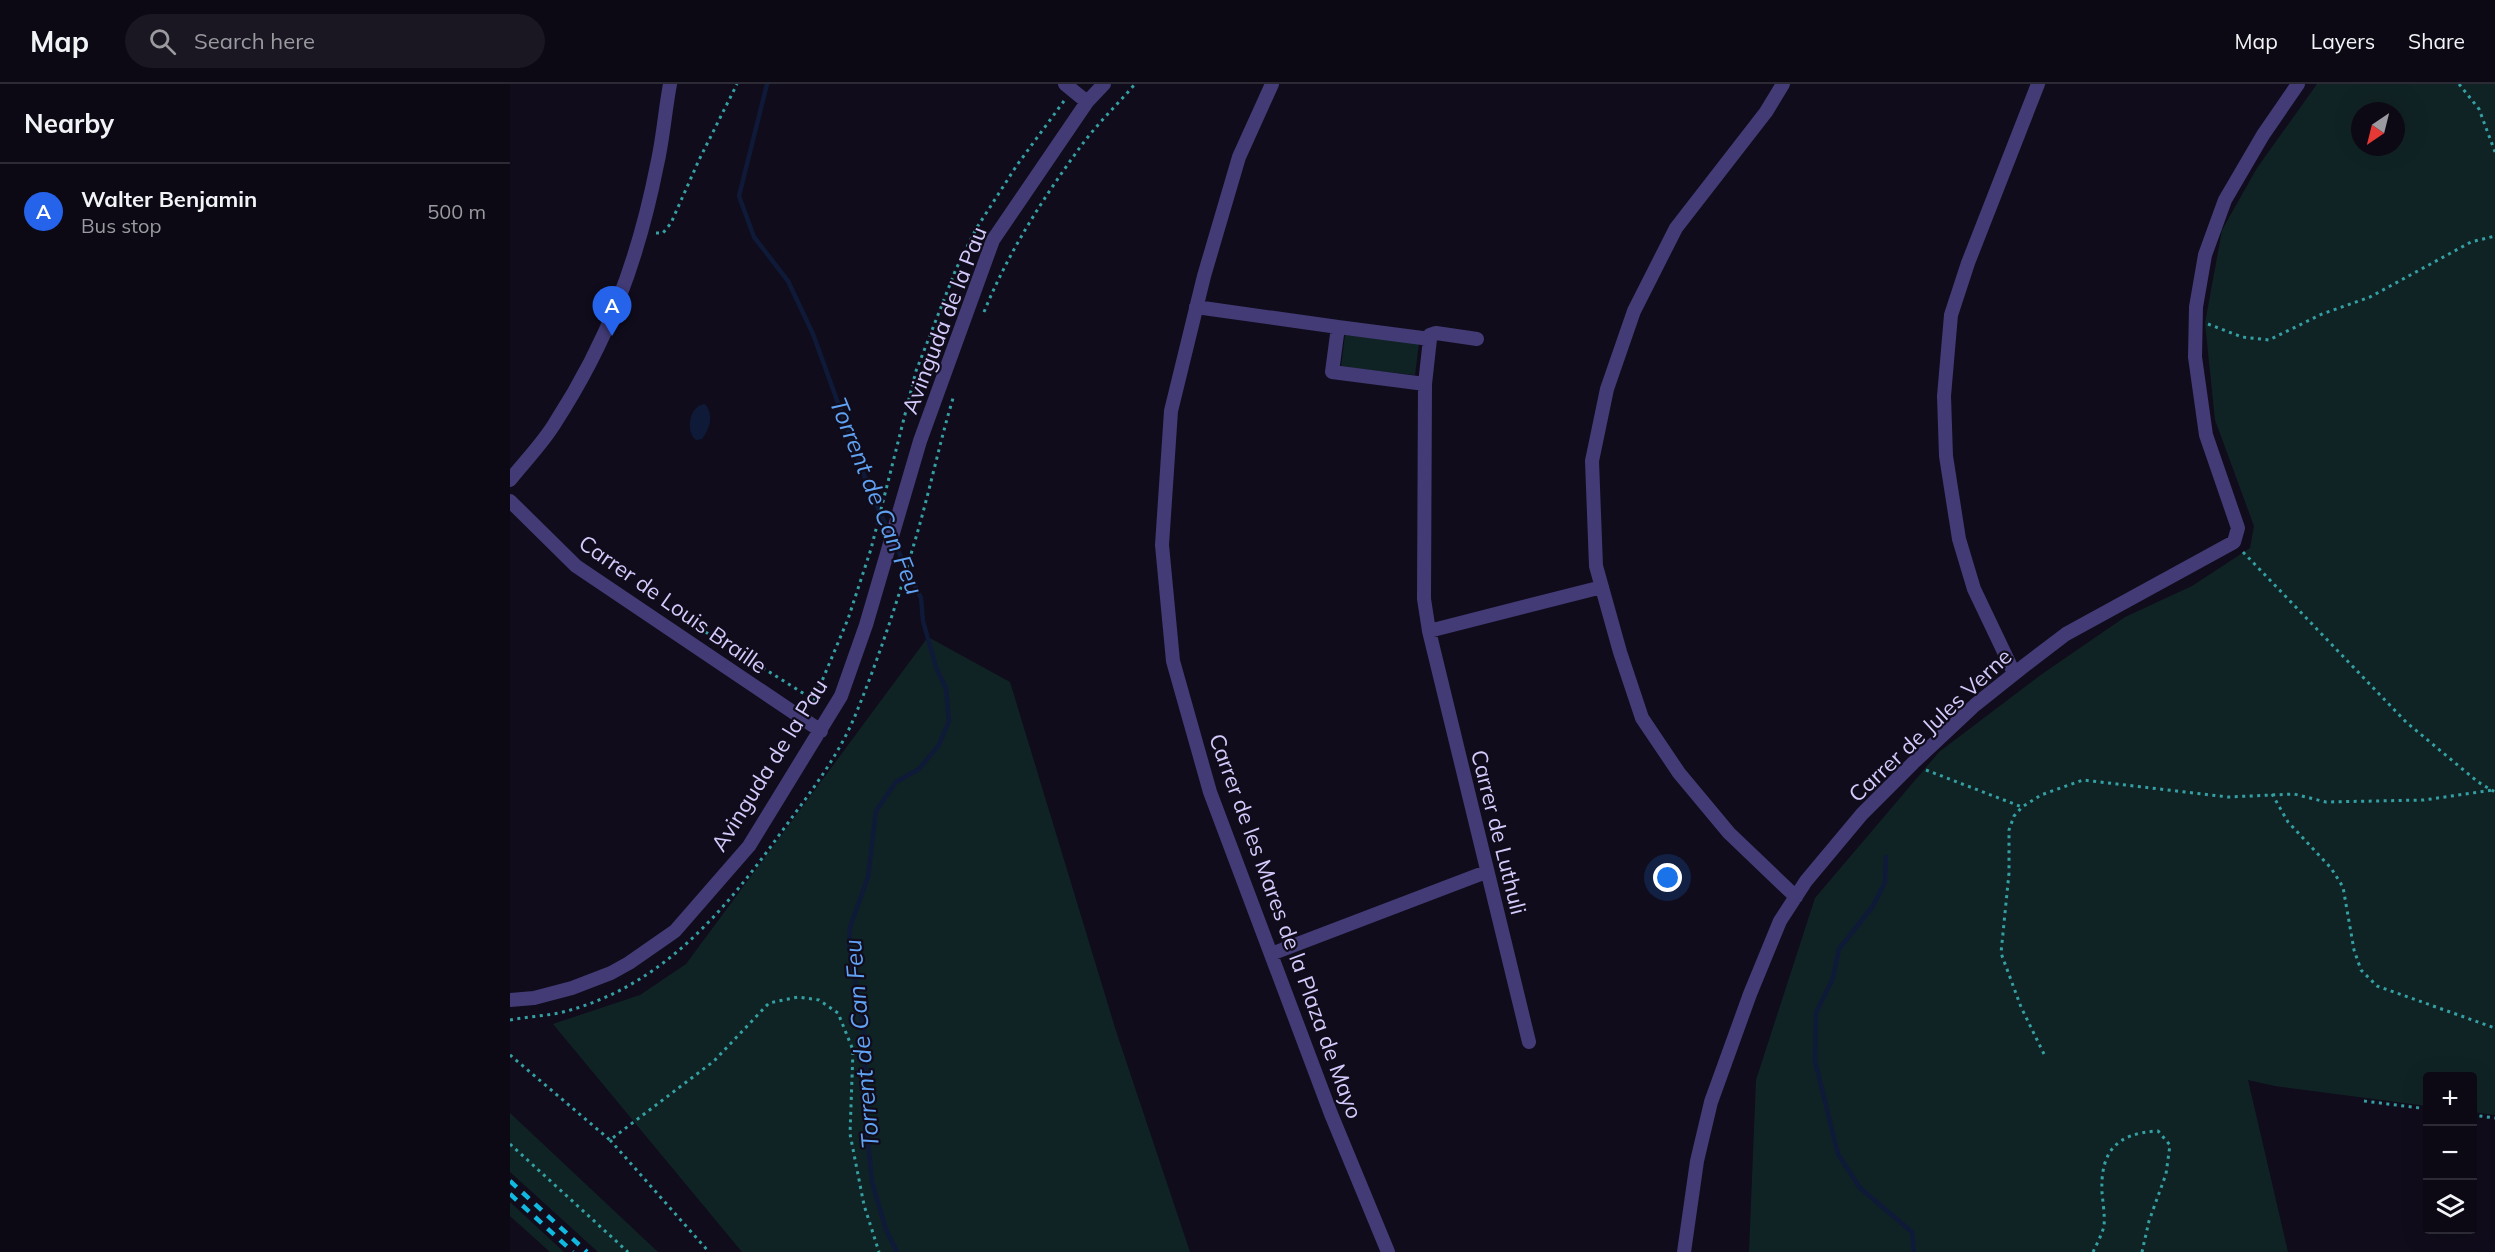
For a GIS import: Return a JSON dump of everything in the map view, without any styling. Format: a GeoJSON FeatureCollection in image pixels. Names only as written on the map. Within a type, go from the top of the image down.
{"type":"FeatureCollection","features":[{"type":"Feature","properties":{"kind":"street"},"geometry":{"type":"LineString","coordinates":[[510,480],[554,424],[599,347],[622,294],[643,228],[658,164],[670,84]]}},
{"type":"Feature","properties":{"kind":"street","name":"Avinguda de la Pau"},"geometry":{"type":"LineString","coordinates":[[510,1000],[534,998],[587,983],[611,973],[675,931],[749,846],[841,696],[866,625],[920,441],[993,240],[1087,102],[1104,84]]}},
{"type":"Feature","properties":{"kind":"street","name":"Carrer de les Mares de la Plaza de Mayo"},"geometry":{"type":"LineString","coordinates":[[1272,84],[1239,157],[1196,307],[1171,411],[1162,545],[1173,661],[1210,792],[1331,1114],[1388,1252]]}},
{"type":"Feature","properties":{"kind":"street"},"geometry":{"type":"LineString","coordinates":[[1783,84],[1766,112],[1676,228],[1634,311],[1607,389],[1592,461],[1596,566],[1620,652],[1642,718],[1679,773],[1729,833],[1796,897]]}},
{"type":"Feature","properties":{"kind":"street"},"geometry":{"type":"LineString","coordinates":[[2014,673],[1974,589],[1959,539],[1946,456],[1944,396],[1951,315],[1968,263],[2038,84]]}},
{"type":"Feature","properties":{"kind":"street"},"geometry":{"type":"LineString","coordinates":[[2234,542],[2238,528],[2206,435],[2195,357],[2196,320],[2205,255],[2225,200],[2263,135],[2298,84]]}},
{"type":"Feature","properties":{"kind":"street"},"geometry":{"type":"LineString","coordinates":[[1069,87],[1087,102]]}},
{"type":"Feature","properties":{"kind":"street"},"geometry":{"type":"LineString","coordinates":[[1196,307],[1430,339],[1430,335],[1436,333],[1477,339]]}},
{"type":"Feature","properties":{"kind":"street"},"geometry":{"type":"LineString","coordinates":[[1338,327],[1332,372],[1425,384]]}},
{"type":"Feature","properties":{"kind":"street","name":"Carrer de Luthuli"},"geometry":{"type":"LineString","coordinates":[[1430,339],[1425,384],[1424,599],[1429,631],[1486,872],[1529,1042]]}},
{"type":"Feature","properties":{"kind":"street","name":"Carrer de Louis Braille"},"geometry":{"type":"LineString","coordinates":[[510,501],[576,566],[821,731]]}},
{"type":"Feature","properties":{"kind":"street","name":"Carrer de Jules Verne"},"geometry":{"type":"LineString","coordinates":[[1684,1252],[1697,1161],[1711,1102],[1750,994],[1780,921],[1806,881],[1862,814],[1913,763],[2014,673],[2066,634],[2234,542]]}},
{"type":"Feature","properties":{"kind":"street"},"geometry":{"type":"LineString","coordinates":[[1429,631],[1602,587]]}},
{"type":"Feature","properties":{"kind":"street"},"geometry":{"type":"LineString","coordinates":[[1271,954],[1486,872]]}},
{"type":"Feature","properties":{"kind":"path"},"geometry":{"type":"LineString","coordinates":[[643,228],[659,234],[663,233],[671,223],[737,84]]}},
{"type":"Feature","properties":{"kind":"path"},"geometry":{"type":"LineString","coordinates":[[2459,84],[2479,110],[2495,152]]}},
{"type":"Feature","properties":{"kind":"path"},"geometry":{"type":"LineString","coordinates":[[655,600],[814,700],[849,619],[871,549],[916,371],[956,269],[976,229],[1069,87]]}},
{"type":"Feature","properties":{"kind":"path"},"geometry":{"type":"LineString","coordinates":[[2196,320],[2242,337],[2270,340],[2322,314],[2370,297],[2471,242],[2495,236]]}},
{"type":"Feature","properties":{"kind":"path"},"geometry":{"type":"LineString","coordinates":[[2234,542],[2270,583],[2406,722],[2441,753],[2478,782],[2494,791]]}},
{"type":"Feature","properties":{"kind":"path"},"geometry":{"type":"LineString","coordinates":[[1913,763],[1938,776],[2022,807]]}},
{"type":"Feature","properties":{"kind":"path"},"geometry":{"type":"LineString","coordinates":[[2044,1054],[2021,1006],[2001,953],[2009,873],[2009,830],[2014,816],[2022,807],[2058,788],[2083,780],[2228,797],[2294,794],[2326,802],[2424,800],[2494,791]]}},
{"type":"Feature","properties":{"kind":"path"},"geometry":{"type":"LineString","coordinates":[[2272,794],[2289,822],[2331,868],[2343,887],[2354,950],[2361,970],[2377,986],[2495,1028]]}},
{"type":"Feature","properties":{"kind":"path"},"geometry":{"type":"LineString","coordinates":[[610,1140],[714,1061],[769,1003],[798,997],[819,1000],[838,1013],[854,1050],[850,1134],[864,1205],[879,1252]]}},
{"type":"Feature","properties":{"kind":"path"},"geometry":{"type":"LineString","coordinates":[[510,1055],[610,1140],[709,1252]]}},
{"type":"Feature","properties":{"kind":"path"},"geometry":{"type":"LineString","coordinates":[[2364,1101],[2423,1108]]}},
{"type":"Feature","properties":{"kind":"path"},"geometry":{"type":"LineString","coordinates":[[2477,1116],[2495,1118]]}},
{"type":"Feature","properties":{"kind":"path"},"geometry":{"type":"LineString","coordinates":[[2093,1252],[2104,1225],[2103,1166],[2112,1149],[2126,1136],[2158,1131],[2170,1144],[2166,1174],[2149,1221],[2142,1252]]}},
{"type":"Feature","properties":{"kind":"path"},"geometry":{"type":"LineString","coordinates":[[510,1144],[628,1252]]}},
{"type":"Feature","properties":{"kind":"green space"},"geometry":{"type":"Polygon","coordinates":[[[2317,84],[2495,84],[2495,1115],[2477,1113],[2477,1072],[2423,1072],[2423,1105],[2275,1086],[2248,1080],[2288,1252],[1749,1252],[1756,1080],[1815,898],[1939,752],[2042,674],[2125,617],[2192,586],[2250,548],[2254,526],[2215,420],[2205,323],[2222,230],[2257,168],[2317,84]]]}},
{"type":"Feature","properties":{"kind":"green space"},"geometry":{"type":"Polygon","coordinates":[[[1345,335],[1419,343],[1415,375],[1341,367],[1345,335]]]}},
{"type":"Feature","properties":{"kind":"green space"},"geometry":{"type":"Polygon","coordinates":[[[928,637],[1010,682],[1116,1031],[1190,1252],[742,1252],[553,1024],[640,995],[686,964],[928,637]]]}},
{"type":"Feature","properties":{"kind":"green space"},"geometry":{"type":"Polygon","coordinates":[[[510,1113],[658,1252],[598,1252],[510,1172],[510,1113]]]}},
{"type":"Feature","properties":{"kind":"green space"},"geometry":{"type":"Polygon","coordinates":[[[510,1202],[564,1252],[550,1252],[510,1216],[510,1202]]]}},
{"type":"Feature","properties":{"kind":"water"},"geometry":{"type":"Polygon","coordinates":[[[705,404],[710,417],[709,426],[702,439],[696,440],[691,431],[690,419],[695,409],[705,404]]]}},
{"type":"Feature","properties":{"kind":"waterway","name":"Torrent de Can Feu"},"geometry":{"type":"LineString","coordinates":[[767,84],[739,196],[754,237],[788,281],[813,334],[871,494],[889,531]]}},
{"type":"Feature","properties":{"kind":"waterway","name":"Torrent de Can Feu"},"geometry":{"type":"LineString","coordinates":[[894,542],[921,598],[923,621],[936,667],[946,689],[949,721],[939,745],[919,769],[896,782],[876,811],[868,877],[850,927],[849,947],[864,1033],[867,1133],[872,1182],[886,1230],[897,1252]]}},
{"type":"Feature","properties":{"kind":"waterway"},"geometry":{"type":"LineString","coordinates":[[1886,857],[1885,882],[1873,906],[1839,949],[1833,978],[1816,1013],[1815,1061],[1838,1154],[1860,1188],[1912,1232],[1914,1252]]}},
{"type":"Feature","properties":{"kind":"railway"},"geometry":{"type":"LineString","coordinates":[[510,1181],[587,1252]]}},
{"type":"Feature","properties":{"kind":"railway"},"geometry":{"type":"LineString","coordinates":[[510,1194],[573,1252]]}},
{"type":"Feature","properties":{"kind":"place","name":"Walter Benjamin"},"geometry":{"type":"Point","coordinates":[612,336]}}]}
